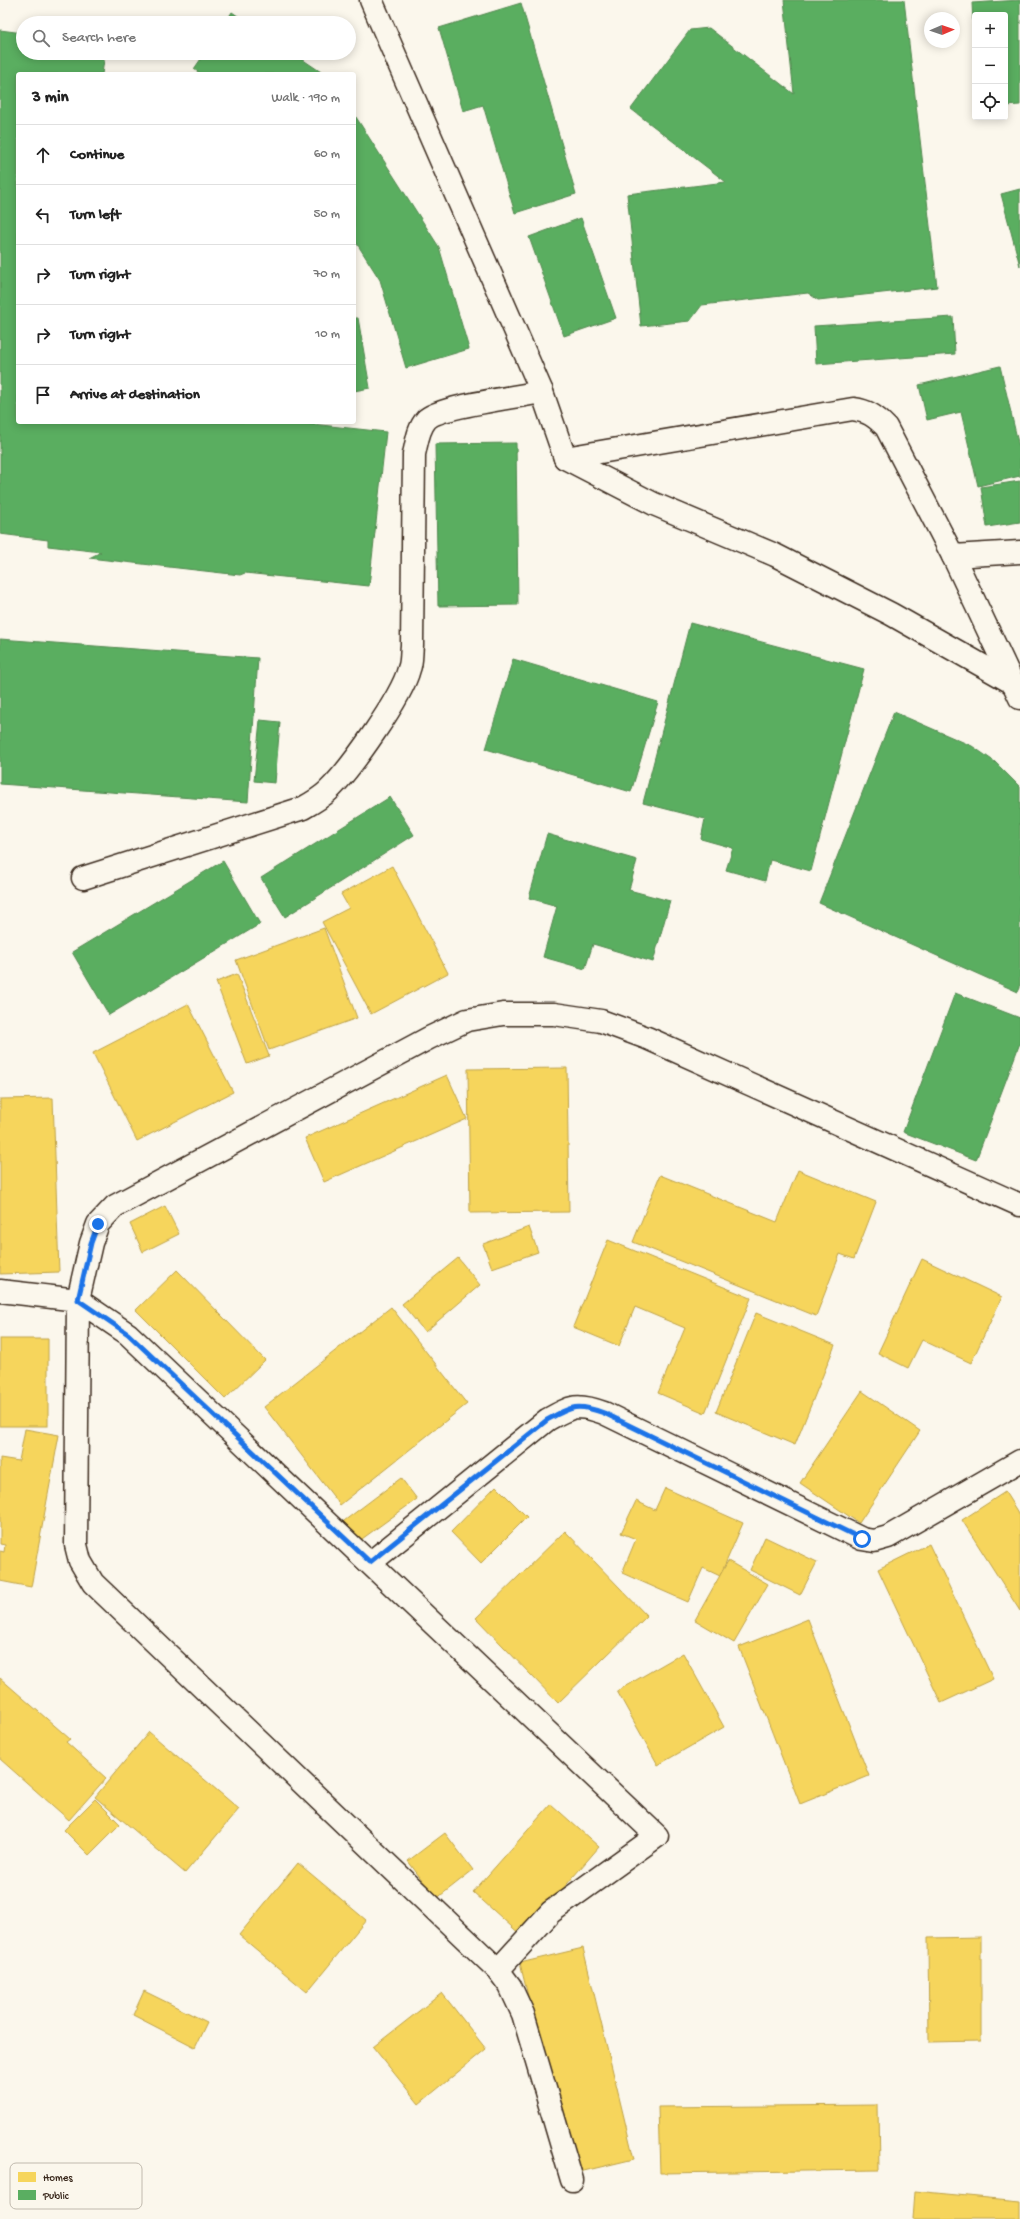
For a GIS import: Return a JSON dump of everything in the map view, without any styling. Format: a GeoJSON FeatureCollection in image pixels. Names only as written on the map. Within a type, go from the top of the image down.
{"type":"FeatureCollection","features":[{"type":"Feature","properties":{"kind":"lane"},"geometry":{"type":"LineString","coordinates":[[371,0],[542,392],[566,458],[654,504],[775,555],[891,614],[1016,691]]}},
{"type":"Feature","properties":{"kind":"lane"},"geometry":{"type":"LineString","coordinates":[[83,878],[303,808],[318,800],[330,790],[358,754],[394,701],[410,669],[412,645],[414,454],[426,418],[445,410],[542,392]]}},
{"type":"Feature","properties":{"kind":"lane"},"geometry":{"type":"LineString","coordinates":[[566,458],[853,409],[866,411],[876,416],[886,427],[953,556],[1016,691]]}},
{"type":"Feature","properties":{"kind":"lane"},"geometry":{"type":"LineString","coordinates":[[953,556],[1020,552]]}},
{"type":"Feature","properties":{"kind":"lane"},"geometry":{"type":"LineString","coordinates":[[572,2180],[523,2014],[510,1986],[498,1970],[93,1583],[80,1561],[76,1545],[78,1300],[91,1243],[98,1224],[115,1206],[429,1038],[467,1020],[503,1014],[554,1014],[601,1021],[621,1028],[647,1038],[1020,1205]]}},
{"type":"Feature","properties":{"kind":"lane"},"geometry":{"type":"LineString","coordinates":[[0,1291],[78,1300],[128,1334],[657,1836],[551,1912],[498,1970]]}},
{"type":"Feature","properties":{"kind":"lane"},"geometry":{"type":"LineString","coordinates":[[370,1562],[547,1420],[566,1410],[584,1406],[604,1413],[862,1539],[874,1541],[888,1537],[1020,1461]]}},
{"type":"Feature","properties":{"kind":"building: Homes"},"geometry":{"type":"Polygon","coordinates":[[[392,866],[448,973],[371,1014],[322,922],[349,908],[341,894],[392,866]]]}},
{"type":"Feature","properties":{"kind":"building: Homes"},"geometry":{"type":"Polygon","coordinates":[[[324,928],[357,1018],[269,1050],[236,960],[324,928]]]}},
{"type":"Feature","properties":{"kind":"building: Homes"},"geometry":{"type":"Polygon","coordinates":[[[237,974],[269,1056],[247,1064],[216,982],[237,974]]]}},
{"type":"Feature","properties":{"kind":"building: Homes"},"geometry":{"type":"Polygon","coordinates":[[[188,1004],[233,1092],[137,1141],[93,1053],[188,1004]]]}},
{"type":"Feature","properties":{"kind":"building: Homes"},"geometry":{"type":"Polygon","coordinates":[[[567,1068],[569,1212],[470,1213],[468,1069],[567,1068]]]}},
{"type":"Feature","properties":{"kind":"building: Homes"},"geometry":{"type":"Polygon","coordinates":[[[447,1075],[467,1119],[324,1182],[305,1138],[447,1075]]]}},
{"type":"Feature","properties":{"kind":"building: Homes"},"geometry":{"type":"Polygon","coordinates":[[[53,1098],[59,1272],[0,1274],[0,1099],[53,1098]]]}},
{"type":"Feature","properties":{"kind":"building: Homes"},"geometry":{"type":"Polygon","coordinates":[[[798,1170],[876,1202],[854,1259],[840,1254],[816,1316],[633,1242],[660,1175],[777,1222],[798,1170]]]}},
{"type":"Feature","properties":{"kind":"building: Homes"},"geometry":{"type":"Polygon","coordinates":[[[165,1206],[179,1234],[143,1252],[130,1224],[165,1206]]]}},
{"type":"Feature","properties":{"kind":"building: Homes"},"geometry":{"type":"Polygon","coordinates":[[[529,1227],[538,1252],[492,1268],[483,1244],[529,1227]]]}},
{"type":"Feature","properties":{"kind":"building: Homes"},"geometry":{"type":"Polygon","coordinates":[[[608,1240],[751,1298],[705,1413],[658,1393],[685,1328],[635,1307],[619,1346],[573,1327],[608,1240]]]}},
{"type":"Feature","properties":{"kind":"building: Homes"},"geometry":{"type":"Polygon","coordinates":[[[458,1258],[480,1285],[425,1332],[402,1304],[458,1258]]]}},
{"type":"Feature","properties":{"kind":"building: Homes"},"geometry":{"type":"Polygon","coordinates":[[[922,1259],[1002,1297],[971,1363],[922,1340],[908,1368],[878,1353],[922,1259]]]}},
{"type":"Feature","properties":{"kind":"building: Homes"},"geometry":{"type":"Polygon","coordinates":[[[177,1270],[265,1360],[225,1399],[136,1310],[177,1270]]]}},
{"type":"Feature","properties":{"kind":"building: Homes"},"geometry":{"type":"Polygon","coordinates":[[[391,1307],[467,1404],[340,1505],[264,1407],[391,1307]]]}},
{"type":"Feature","properties":{"kind":"building: Homes"},"geometry":{"type":"Polygon","coordinates":[[[756,1313],[835,1345],[795,1445],[716,1412],[756,1313]]]}},
{"type":"Feature","properties":{"kind":"building: Homes"},"geometry":{"type":"Polygon","coordinates":[[[0,1339],[48,1339],[48,1426],[0,1426],[0,1339]]]}},
{"type":"Feature","properties":{"kind":"building: Homes"},"geometry":{"type":"Polygon","coordinates":[[[862,1391],[920,1431],[859,1523],[800,1483],[862,1391]]]}},
{"type":"Feature","properties":{"kind":"building: Homes"},"geometry":{"type":"Polygon","coordinates":[[[25,1429],[59,1435],[31,1587],[0,1581],[0,1551],[4,1552],[5,1545],[0,1544],[0,1458],[19,1461],[25,1429]]]}},
{"type":"Feature","properties":{"kind":"building: Homes"},"geometry":{"type":"Polygon","coordinates":[[[401,1478],[417,1499],[355,1544],[340,1524],[401,1478]]]}},
{"type":"Feature","properties":{"kind":"building: Homes"},"geometry":{"type":"Polygon","coordinates":[[[496,1486],[527,1517],[481,1563],[451,1532],[496,1486]]]}},
{"type":"Feature","properties":{"kind":"building: Homes"},"geometry":{"type":"Polygon","coordinates":[[[665,1488],[743,1523],[720,1576],[703,1568],[688,1602],[622,1573],[636,1539],[621,1533],[636,1501],[655,1510],[665,1488]]]}},
{"type":"Feature","properties":{"kind":"building: Homes"},"geometry":{"type":"Polygon","coordinates":[[[1005,1492],[1020,1516],[1020,1611],[962,1520],[1005,1492]]]}},
{"type":"Feature","properties":{"kind":"building: Homes"},"geometry":{"type":"Polygon","coordinates":[[[565,1531],[647,1616],[558,1703],[476,1618],[565,1531]]]}},
{"type":"Feature","properties":{"kind":"building: Homes"},"geometry":{"type":"Polygon","coordinates":[[[765,1537],[817,1562],[800,1595],[750,1570],[765,1537]]]}},
{"type":"Feature","properties":{"kind":"building: Homes"},"geometry":{"type":"Polygon","coordinates":[[[929,1544],[993,1679],[941,1703],[878,1569],[929,1544]]]}},
{"type":"Feature","properties":{"kind":"building: Homes"},"geometry":{"type":"Polygon","coordinates":[[[728,1561],[768,1584],[734,1643],[695,1620],[728,1561]]]}},
{"type":"Feature","properties":{"kind":"building: Homes"},"geometry":{"type":"Polygon","coordinates":[[[808,1619],[869,1776],[800,1804],[739,1647],[808,1619]]]}},
{"type":"Feature","properties":{"kind":"building: Homes"},"geometry":{"type":"Polygon","coordinates":[[[683,1653],[724,1727],[658,1765],[617,1691],[683,1653]]]}},
{"type":"Feature","properties":{"kind":"building: Homes"},"geometry":{"type":"Polygon","coordinates":[[[0,1678],[70,1739],[66,1742],[106,1778],[69,1820],[0,1759],[0,1678]]]}},
{"type":"Feature","properties":{"kind":"building: Homes"},"geometry":{"type":"Polygon","coordinates":[[[149,1732],[239,1809],[185,1873],[95,1797],[149,1732]]]}},
{"type":"Feature","properties":{"kind":"building: Homes"},"geometry":{"type":"Polygon","coordinates":[[[95,1799],[120,1824],[89,1855],[64,1830],[95,1799]]]}},
{"type":"Feature","properties":{"kind":"building: Homes"},"geometry":{"type":"Polygon","coordinates":[[[551,1804],[599,1847],[522,1936],[473,1892],[551,1804]]]}},
{"type":"Feature","properties":{"kind":"building: Homes"},"geometry":{"type":"Polygon","coordinates":[[[445,1833],[473,1870],[436,1899],[408,1861],[445,1833]]]}},
{"type":"Feature","properties":{"kind":"building: Homes"},"geometry":{"type":"Polygon","coordinates":[[[298,1863],[366,1920],[307,1992],[239,1935],[298,1863]]]}},
{"type":"Feature","properties":{"kind":"building: Homes"},"geometry":{"type":"Polygon","coordinates":[[[981,1937],[981,2041],[929,2042],[928,1938],[981,1937]]]}},
{"type":"Feature","properties":{"kind":"building: Homes"},"geometry":{"type":"Polygon","coordinates":[[[583,1948],[634,2159],[571,2174],[520,1963],[583,1948]]]}},
{"type":"Feature","properties":{"kind":"building: Homes"},"geometry":{"type":"Polygon","coordinates":[[[144,1991],[207,2022],[195,2047],[133,2015],[144,1991]]]}},
{"type":"Feature","properties":{"kind":"building: Homes"},"geometry":{"type":"Polygon","coordinates":[[[442,1993],[486,2049],[419,2104],[373,2047],[442,1993]]]}},
{"type":"Feature","properties":{"kind":"building: Homes"},"geometry":{"type":"Polygon","coordinates":[[[878,2105],[879,2170],[660,2173],[658,2107],[878,2105]]]}},
{"type":"Feature","properties":{"kind":"building: Homes"},"geometry":{"type":"Polygon","coordinates":[[[915,2191],[1020,2201],[1020,2219],[913,2219],[915,2191]]]}},
{"type":"Feature","properties":{"kind":"building: Public"},"geometry":{"type":"Polygon","coordinates":[[[784,0],[904,0],[937,287],[818,300],[808,293],[702,305],[690,321],[641,326],[627,194],[726,182],[631,109],[690,30],[709,28],[794,94],[784,0]]]}},
{"type":"Feature","properties":{"kind":"building: Public"},"geometry":{"type":"Polygon","coordinates":[[[1020,0],[1020,105],[1008,106],[1008,12],[972,12],[972,3],[1020,0]]]}},
{"type":"Feature","properties":{"kind":"building: Public"},"geometry":{"type":"Polygon","coordinates":[[[521,3],[576,194],[515,213],[483,105],[463,111],[439,28],[521,3]]]}},
{"type":"Feature","properties":{"kind":"building: Public"},"geometry":{"type":"Polygon","coordinates":[[[232,12],[238,16],[229,16],[232,12]]]}},
{"type":"Feature","properties":{"kind":"building: Public"},"geometry":{"type":"Polygon","coordinates":[[[0,30],[16,32],[16,60],[104,60],[102,72],[16,72],[16,424],[312,424],[386,432],[369,586],[245,573],[240,575],[89,558],[101,552],[48,546],[48,540],[0,534],[0,30]]]}},
{"type":"Feature","properties":{"kind":"building: Public"},"geometry":{"type":"Polygon","coordinates":[[[200,60],[303,60],[321,72],[198,72],[194,69],[200,60]]]}},
{"type":"Feature","properties":{"kind":"building: Public"},"geometry":{"type":"Polygon","coordinates":[[[356,117],[439,247],[469,349],[406,368],[380,280],[356,242],[356,117]]]}},
{"type":"Feature","properties":{"kind":"building: Public"},"geometry":{"type":"Polygon","coordinates":[[[1020,189],[1020,266],[1001,194],[1020,189]]]}},
{"type":"Feature","properties":{"kind":"building: Public"},"geometry":{"type":"Polygon","coordinates":[[[581,218],[616,318],[564,336],[529,237],[581,218]]]}},
{"type":"Feature","properties":{"kind":"building: Public"},"geometry":{"type":"Polygon","coordinates":[[[953,317],[955,354],[816,364],[814,326],[953,317]]]}},
{"type":"Feature","properties":{"kind":"building: Public"},"geometry":{"type":"Polygon","coordinates":[[[356,318],[358,318],[370,388],[356,391],[356,318]]]}},
{"type":"Feature","properties":{"kind":"building: Public"},"geometry":{"type":"Polygon","coordinates":[[[1000,366],[1020,451],[1020,476],[978,486],[961,412],[927,420],[919,385],[1000,366]]]}},
{"type":"Feature","properties":{"kind":"building: Public"},"geometry":{"type":"Polygon","coordinates":[[[516,443],[518,605],[438,606],[435,444],[516,443]]]}},
{"type":"Feature","properties":{"kind":"building: Public"},"geometry":{"type":"Polygon","coordinates":[[[1020,481],[1020,522],[987,527],[981,487],[1020,481]]]}},
{"type":"Feature","properties":{"kind":"building: Public"},"geometry":{"type":"Polygon","coordinates":[[[690,623],[864,669],[811,871],[770,860],[765,881],[726,870],[733,848],[701,839],[705,819],[643,803],[690,623]]]}},
{"type":"Feature","properties":{"kind":"building: Public"},"geometry":{"type":"Polygon","coordinates":[[[0,639],[258,658],[248,802],[0,784],[0,639]]]}},
{"type":"Feature","properties":{"kind":"building: Public"},"geometry":{"type":"Polygon","coordinates":[[[513,659],[658,702],[631,792],[486,749],[513,659]]]}},
{"type":"Feature","properties":{"kind":"building: Public"},"geometry":{"type":"Polygon","coordinates":[[[894,712],[972,746],[995,762],[1020,787],[1020,988],[1018,992],[819,903],[894,712]]]}},
{"type":"Feature","properties":{"kind":"building: Public"},"geometry":{"type":"Polygon","coordinates":[[[260,720],[280,722],[275,783],[254,781],[260,720]]]}},
{"type":"Feature","properties":{"kind":"building: Public"},"geometry":{"type":"Polygon","coordinates":[[[390,797],[414,835],[285,917],[261,878],[390,797]]]}},
{"type":"Feature","properties":{"kind":"building: Public"},"geometry":{"type":"Polygon","coordinates":[[[547,834],[637,860],[629,890],[670,901],[653,962],[593,944],[585,969],[543,957],[557,906],[529,898],[547,834]]]}},
{"type":"Feature","properties":{"kind":"building: Public"},"geometry":{"type":"Polygon","coordinates":[[[223,861],[260,924],[109,1015],[72,952],[223,861]]]}},
{"type":"Feature","properties":{"kind":"building: Public"},"geometry":{"type":"Polygon","coordinates":[[[955,993],[1020,1018],[1020,1043],[976,1160],[903,1132],[955,993]]]}},
{"type":"Feature","properties":{"kind":"route"},"geometry":{"type":"LineString","coordinates":[[98,1224],[91,1243],[78,1300],[128,1334],[370,1562],[547,1420],[566,1410],[584,1406],[604,1413],[862,1539]]}}]}
